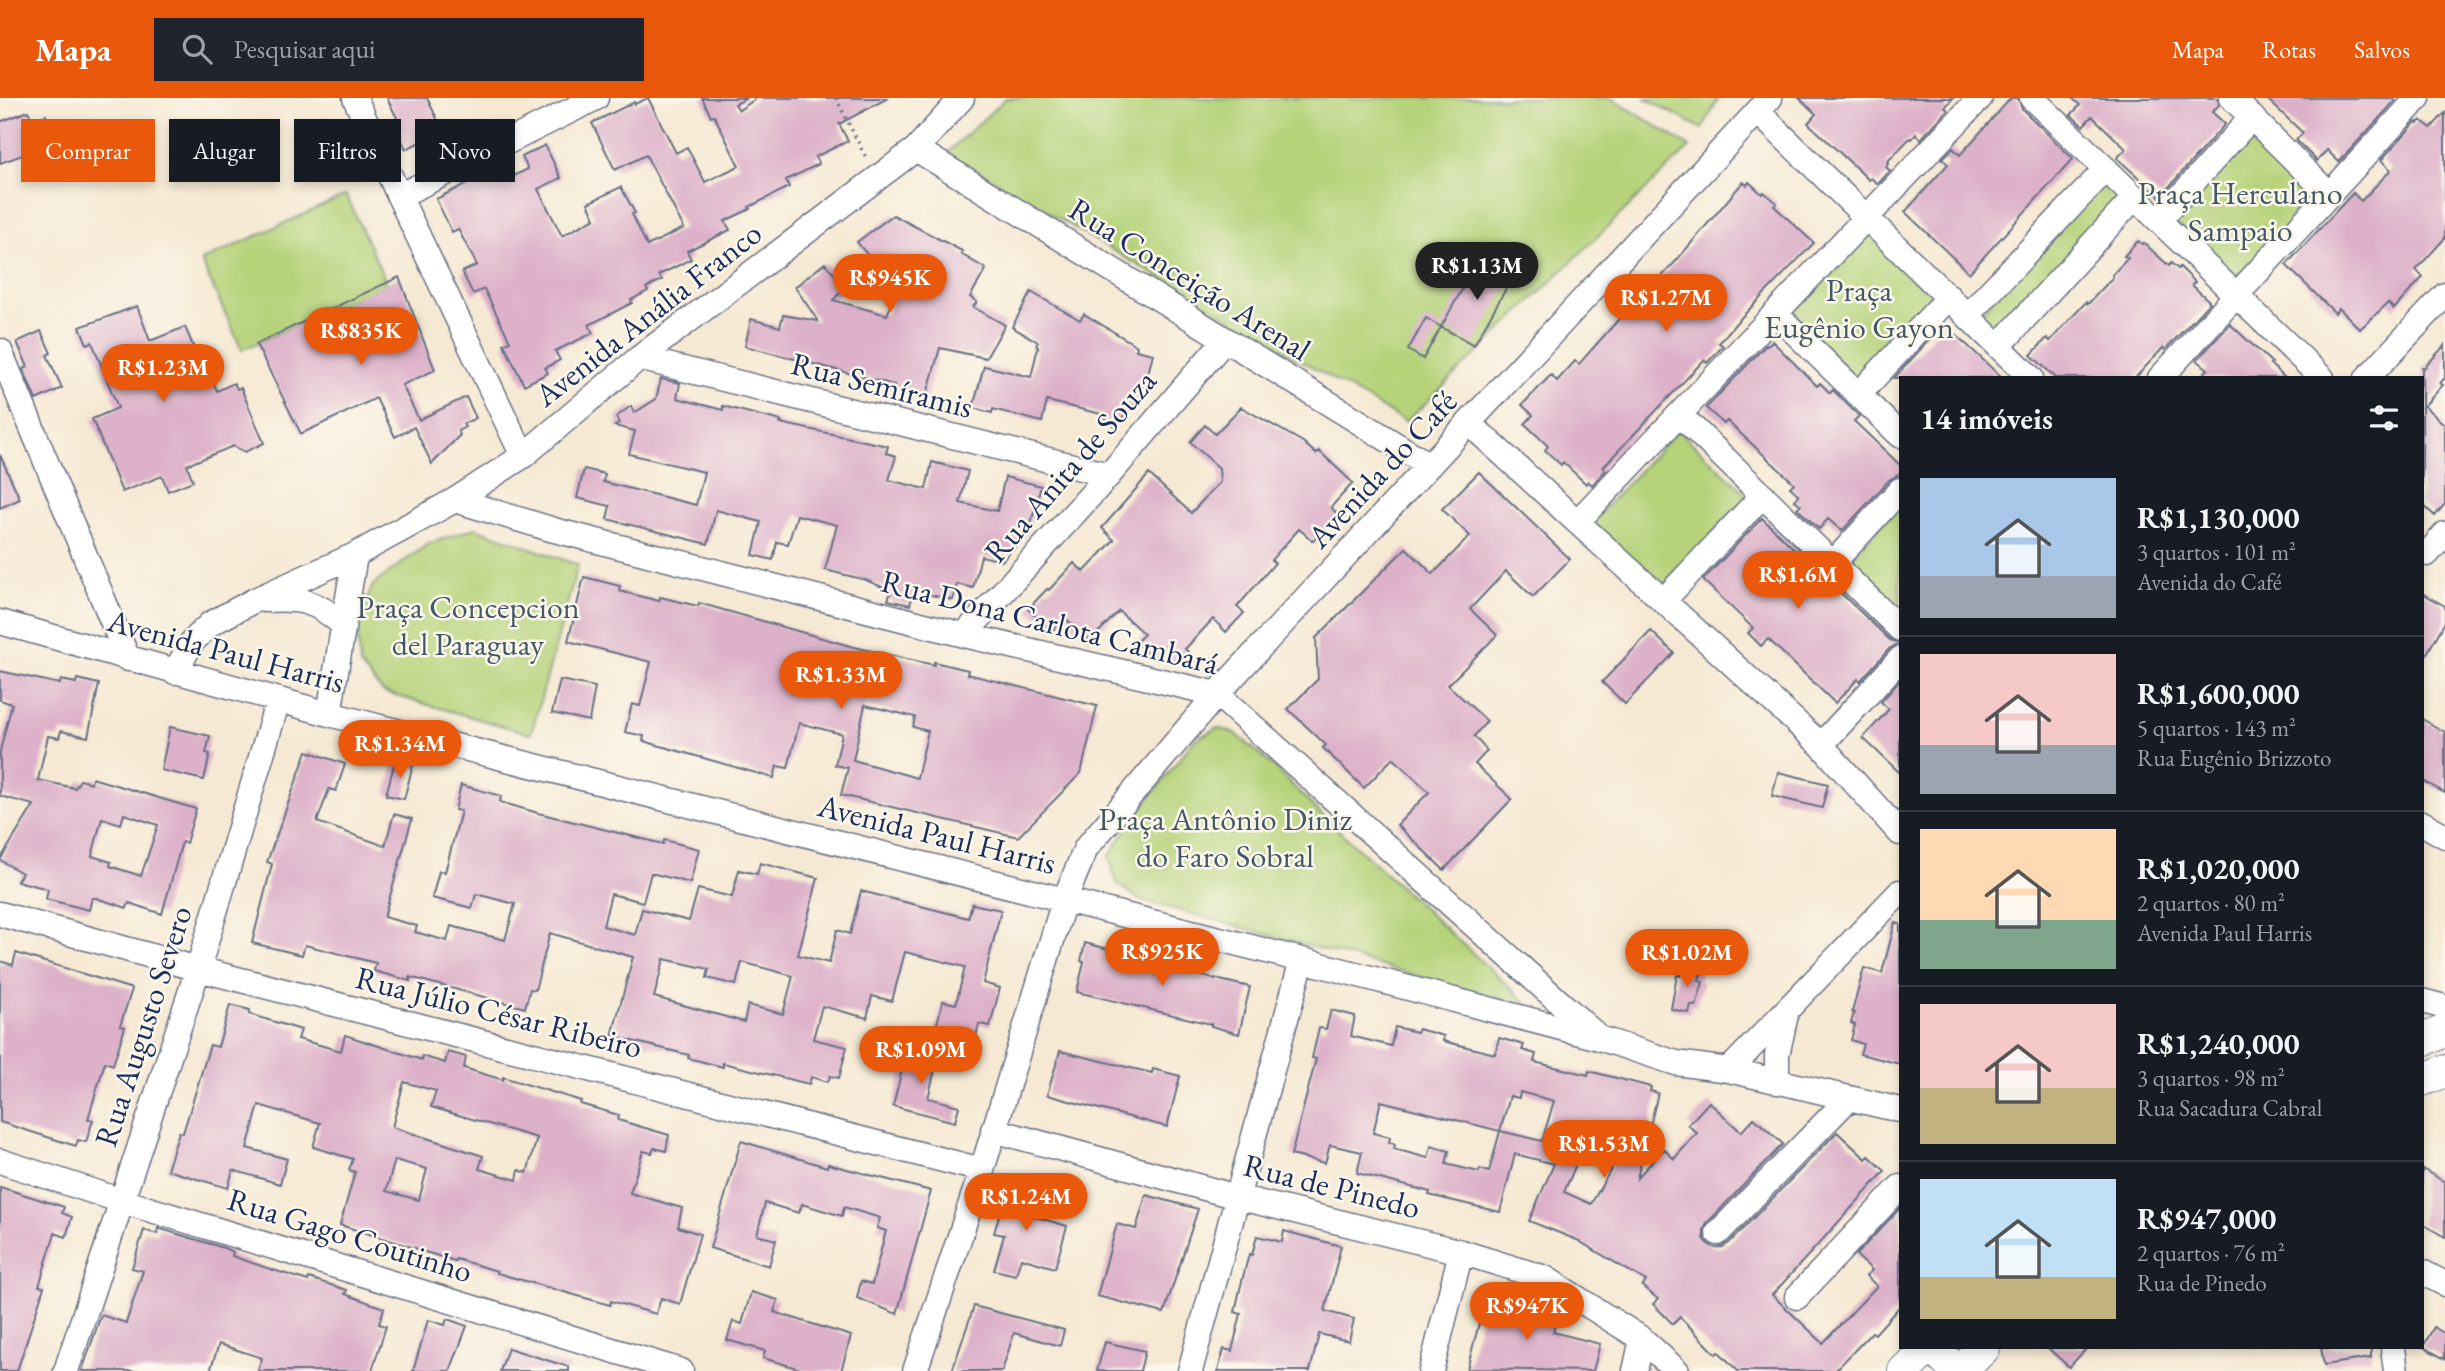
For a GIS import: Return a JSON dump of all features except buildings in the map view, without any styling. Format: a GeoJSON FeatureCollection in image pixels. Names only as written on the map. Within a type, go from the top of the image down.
{"type":"FeatureCollection","features":[{"type":"Feature","properties":{"kind":"main road"},"geometry":{"type":"LineString","coordinates":[[2424,1039],[2445,1031]]}},
{"type":"Feature","properties":{"kind":"main road"},"geometry":{"type":"LineString","coordinates":[[2424,1079],[2445,1071]]}},
{"type":"Feature","properties":{"kind":"main road"},"geometry":{"type":"LineString","coordinates":[[1904,1371],[1929,1349]]}},
{"type":"Feature","properties":{"kind":"main road"},"geometry":{"type":"LineString","coordinates":[[1931,1349],[1959,1371],[1983,1349]]}},
{"type":"Feature","properties":{"kind":"street"},"geometry":{"type":"LineString","coordinates":[[355,98],[523,456]]}},
{"type":"Feature","properties":{"kind":"street"},"geometry":{"type":"LineString","coordinates":[[399,196],[596,98]]}},
{"type":"Feature","properties":{"kind":"street","name":"Avenida Anália Franco"},"geometry":{"type":"LineString","coordinates":[[175,672],[192,642],[210,624],[255,600],[355,555],[455,500],[523,456],[639,358],[916,149],[962,98]]}},
{"type":"Feature","properties":{"kind":"street"},"geometry":{"type":"LineString","coordinates":[[1577,522],[1980,98]]}},
{"type":"Feature","properties":{"kind":"street"},"geometry":{"type":"LineString","coordinates":[[2032,98],[2320,376]]}},
{"type":"Feature","properties":{"kind":"street"},"geometry":{"type":"LineString","coordinates":[[2232,98],[2329,194]]}},
{"type":"Feature","properties":{"kind":"street"},"geometry":{"type":"LineString","coordinates":[[2162,376],[2418,98]]}},
{"type":"Feature","properties":{"kind":"street"},"geometry":{"type":"LineString","coordinates":[[1764,105],[1868,217],[2029,376]]}},
{"type":"Feature","properties":{"kind":"street","name":"Avenida do Café"},"geometry":{"type":"LineString","coordinates":[[915,1371],[982,1170],[1064,901],[1086,848],[1217,694],[1764,105]]}},
{"type":"Feature","properties":{"kind":"street"},"geometry":{"type":"LineString","coordinates":[[2159,220],[2252,117]]}},
{"type":"Feature","properties":{"kind":"street","name":"Rua Conceição Arenal"},"geometry":{"type":"LineString","coordinates":[[916,149],[1429,465]]}},
{"type":"Feature","properties":{"kind":"street"},"geometry":{"type":"LineString","coordinates":[[1968,315],[2106,169]]}},
{"type":"Feature","properties":{"kind":"street"},"geometry":{"type":"LineString","coordinates":[[1999,346],[2135,197]]}},
{"type":"Feature","properties":{"kind":"street"},"geometry":{"type":"LineString","coordinates":[[2369,376],[2445,295]]}},
{"type":"Feature","properties":{"kind":"street"},"geometry":{"type":"LineString","coordinates":[[1859,394],[1949,297]]}},
{"type":"Feature","properties":{"kind":"street"},"geometry":{"type":"LineString","coordinates":[[1776,314],[1899,434]]}},
{"type":"Feature","properties":{"kind":"street","name":"Rua Anita de Souza"},"geometry":{"type":"LineString","coordinates":[[964,635],[1109,475],[1224,341]]}},
{"type":"Feature","properties":{"kind":"street"},"geometry":{"type":"LineString","coordinates":[[0,351],[128,659]]}},
{"type":"Feature","properties":{"kind":"street","name":"Rua Semíramis"},"geometry":{"type":"LineString","coordinates":[[639,358],[1109,475]]}},
{"type":"Feature","properties":{"kind":"street"},"geometry":{"type":"LineString","coordinates":[[1679,415],[1899,628]]}},
{"type":"Feature","properties":{"kind":"street"},"geometry":{"type":"LineString","coordinates":[[1470,424],[1821,746],[1899,832]]}},
{"type":"Feature","properties":{"kind":"street"},"geometry":{"type":"LineString","coordinates":[[1833,563],[1899,491]]}},
{"type":"Feature","properties":{"kind":"street"},"geometry":{"type":"LineString","coordinates":[[1664,601],[1763,495]]}},
{"type":"Feature","properties":{"kind":"street","name":"Rua Dona Carlota Cambará"},"geometry":{"type":"LineString","coordinates":[[455,500],[554,530],[964,635],[1217,694],[1599,1038]]}},
{"type":"Feature","properties":{"kind":"street"},"geometry":{"type":"LineString","coordinates":[[2431,556],[2445,534]]}},
{"type":"Feature","properties":{"kind":"street"},"geometry":{"type":"LineString","coordinates":[[329,714],[355,555]]}},
{"type":"Feature","properties":{"kind":"street"},"geometry":{"type":"LineString","coordinates":[[255,600],[291,598],[312,602],[343,625]]}},
{"type":"Feature","properties":{"kind":"street","name":"Avenida Paul Harris"},"geometry":{"type":"LineString","coordinates":[[0,622],[329,714],[1302,960],[1599,1038],[1676,1063],[1729,1070],[1899,1110]]}},
{"type":"Feature","properties":{"kind":"street"},"geometry":{"type":"LineString","coordinates":[[1821,746],[1899,660]]}},
{"type":"Feature","properties":{"kind":"street","name":"Rua Augusto Severo"},"geometry":{"type":"LineString","coordinates":[[66,1371],[198,969],[278,700]]}},
{"type":"Feature","properties":{"kind":"street"},"geometry":{"type":"LineString","coordinates":[[2424,824],[2445,836]]}},
{"type":"Feature","properties":{"kind":"street"},"geometry":{"type":"LineString","coordinates":[[1729,1070],[1899,893]]}},
{"type":"Feature","properties":{"kind":"street","name":"Rua Júlio César Ribeiro"},"geometry":{"type":"LineString","coordinates":[[0,914],[198,969],[982,1170]]}},
{"type":"Feature","properties":{"kind":"street"},"geometry":{"type":"LineString","coordinates":[[1190,1371],[1302,960]]}},
{"type":"Feature","properties":{"kind":"street"},"geometry":{"type":"LineString","coordinates":[[2424,1002],[2445,1007]]}},
{"type":"Feature","properties":{"kind":"street"},"geometry":{"type":"LineString","coordinates":[[1777,1082],[1777,1055],[1787,1009]]}},
{"type":"Feature","properties":{"kind":"street"},"geometry":{"type":"LineString","coordinates":[[1718,1233],[1849,1098]]}},
{"type":"Feature","properties":{"kind":"street","name":"Rua de Pinedo"},"geometry":{"type":"LineString","coordinates":[[993,1130],[1237,1197],[1461,1252],[1545,1279],[1642,1339],[1677,1371]]}},
{"type":"Feature","properties":{"kind":"street","name":"Rua Gago Coutinho"},"geometry":{"type":"LineString","coordinates":[[0,1161],[122,1201],[681,1371]]}},
{"type":"Feature","properties":{"kind":"street"},"geometry":{"type":"LineString","coordinates":[[1797,1297],[1899,1188]]}},
{"type":"Feature","properties":{"kind":"street"},"geometry":{"type":"LineString","coordinates":[[1431,1371],[1461,1252]]}},
{"type":"Feature","properties":{"kind":"street"},"geometry":{"type":"LineString","coordinates":[[2424,1273],[2445,1284]]}},
{"type":"Feature","properties":{"kind":"street"},"geometry":{"type":"LineString","coordinates":[[1635,1371],[1642,1339]]}},
{"type":"Feature","properties":{"kind":"street"},"geometry":{"type":"LineString","coordinates":[[2393,1349],[2396,1371]]}},
{"type":"Feature","properties":{"kind":"path"},"geometry":{"type":"LineString","coordinates":[[836,98],[876,179]]}},
{"type":"Feature","properties":{"kind":"green space"},"geometry":{"type":"Polygon","coordinates":[[[1006,98],[1611,98],[1690,147],[1406,422],[947,153],[1006,98]]]}},
{"type":"Feature","properties":{"kind":"green space"},"geometry":{"type":"Polygon","coordinates":[[[1645,98],[1719,98],[1702,129],[1645,98]]]}},
{"type":"Feature","properties":{"kind":"green space","name":"Praça Herculano Sampaio"},"geometry":{"type":"Polygon","coordinates":[[[2251,128],[2320,194],[2237,284],[2170,218],[2251,128]]]}},
{"type":"Feature","properties":{"kind":"green space"},"geometry":{"type":"Polygon","coordinates":[[[2105,180],[2125,198],[1998,336],[1978,315],[2105,180]]]}},
{"type":"Feature","properties":{"kind":"green space"},"geometry":{"type":"Polygon","coordinates":[[[346,195],[387,284],[242,350],[201,261],[346,195]]]}},
{"type":"Feature","properties":{"kind":"green space","name":"Praça Eugênio Gayon"},"geometry":{"type":"Polygon","coordinates":[[[1868,229],[1938,297],[1859,382],[1788,312],[1868,229]]]}},
{"type":"Feature","properties":{"kind":"green space"},"geometry":{"type":"Polygon","coordinates":[[[1678,430],[1749,496],[1661,587],[1591,522],[1678,430]]]}},
{"type":"Feature","properties":{"kind":"green space"},"geometry":{"type":"Polygon","coordinates":[[[1899,504],[1899,614],[1847,563],[1899,504]]]}},
{"type":"Feature","properties":{"kind":"green space","name":"Praça Concepcion del Paraguay"},"geometry":{"type":"Polygon","coordinates":[[[475,528],[578,565],[531,734],[383,692],[360,665],[357,624],[373,585],[428,544],[475,528]]]}},
{"type":"Feature","properties":{"kind":"green space","name":"Praça Antônio Diniz do Faro Sobral"},"geometry":{"type":"Polygon","coordinates":[[[1217,728],[1235,733],[1273,766],[1322,815],[1531,1007],[1138,899],[1117,883],[1109,857],[1128,826],[1194,740],[1217,728]]]}}]}
